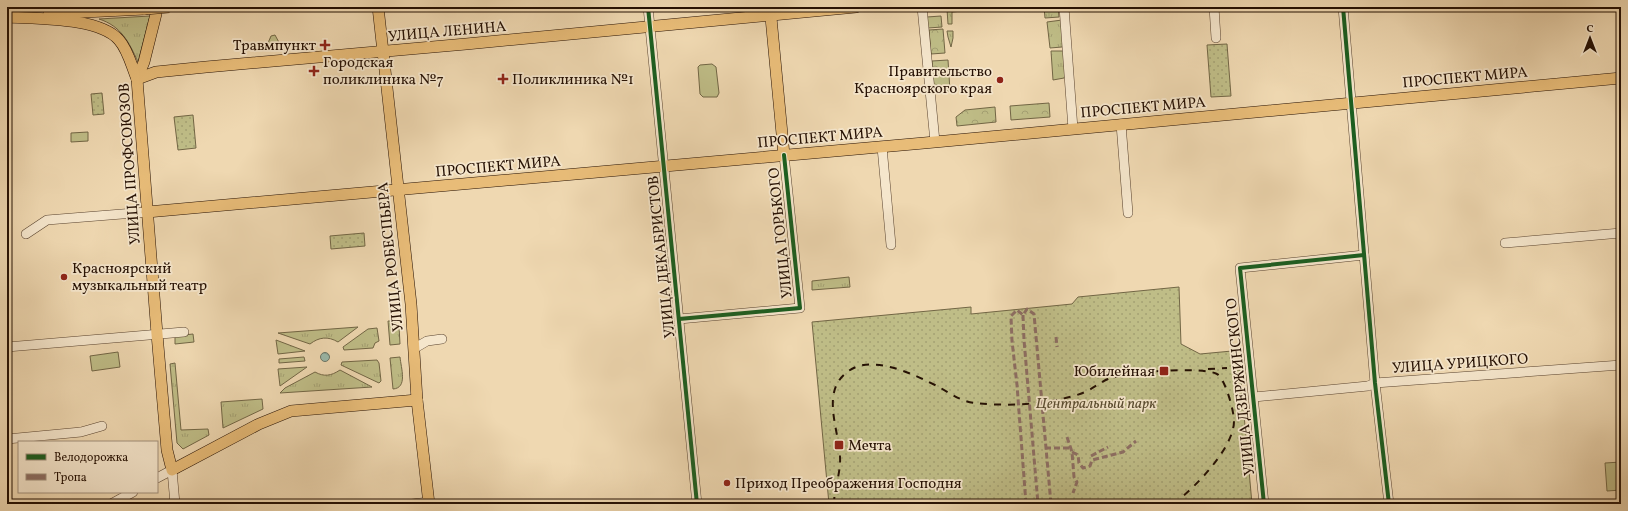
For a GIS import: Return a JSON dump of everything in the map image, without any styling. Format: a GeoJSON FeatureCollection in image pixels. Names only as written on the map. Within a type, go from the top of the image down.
{"type":"FeatureCollection","features":[{"type":"Feature","properties":{"kind":"main road"},"geometry":{"type":"LineString","coordinates":[[7,9],[64,13],[169,7]]}},
{"type":"Feature","properties":{"kind":"main road","name":"УЛИЦА РОБЕСПЬЕРА"},"geometry":{"type":"LineString","coordinates":[[378,7],[399,189],[415,348],[417,400],[429,503]]}},
{"type":"Feature","properties":{"kind":"main road","name":"УЛИЦА ЛЕНИНА"},"geometry":{"type":"LineString","coordinates":[[137,79],[156,72],[650,26],[770,11],[856,7]]}},
{"type":"Feature","properties":{"kind":"main road","name":"УЛИЦА ГОРЬКОГО"},"geometry":{"type":"LineString","coordinates":[[770,11],[784,155]]}},
{"type":"Feature","properties":{"kind":"main road","name":"УЛИЦА ПРОФСОЮЗОВ"},"geometry":{"type":"LineString","coordinates":[[156,14],[144,62],[137,79],[157,334],[168,450],[172,470]]}},
{"type":"Feature","properties":{"kind":"main road"},"geometry":{"type":"LineString","coordinates":[[7,17],[71,21],[92,25],[106,30],[119,40],[137,79]]}},
{"type":"Feature","properties":{"kind":"main road","name":"ПРОСПЕКТ МИРА"},"geometry":{"type":"LineString","coordinates":[[147,212],[935,142],[1621,78]]}},
{"type":"Feature","properties":{"kind":"main road"},"geometry":{"type":"LineString","coordinates":[[172,470],[259,424],[291,411],[417,400]]}},
{"type":"Feature","properties":{"kind":"street","name":"УЛИЦА ДЕКАБРИСТОВ"},"geometry":{"type":"LineString","coordinates":[[648,7],[697,504]]}},
{"type":"Feature","properties":{"kind":"street"},"geometry":{"type":"LineString","coordinates":[[922,7],[935,142]]}},
{"type":"Feature","properties":{"kind":"street"},"geometry":{"type":"LineString","coordinates":[[1064,7],[1073,129]]}},
{"type":"Feature","properties":{"kind":"street"},"geometry":{"type":"LineString","coordinates":[[1214,7],[1216,38]]}},
{"type":"Feature","properties":{"kind":"street"},"geometry":{"type":"LineString","coordinates":[[1343,7],[1375,383],[1389,504]]}},
{"type":"Feature","properties":{"kind":"street"},"geometry":{"type":"LineString","coordinates":[[1121,124],[1128,212]]}},
{"type":"Feature","properties":{"kind":"street"},"geometry":{"type":"LineString","coordinates":[[882,146],[891,245]]}},
{"type":"Feature","properties":{"kind":"street","name":"УЛИЦА ГОРЬКОГО"},"geometry":{"type":"LineString","coordinates":[[679,319],[800,308],[784,155]]}},
{"type":"Feature","properties":{"kind":"street","name":"ПРОСПЕКТ МИРА"},"geometry":{"type":"LineString","coordinates":[[26,234],[48,220],[147,212]]}},
{"type":"Feature","properties":{"kind":"street"},"geometry":{"type":"LineString","coordinates":[[1505,243],[1621,233]]}},
{"type":"Feature","properties":{"kind":"street","name":"УЛИЦА ДЗЕРЖИНСКОГО"},"geometry":{"type":"LineString","coordinates":[[1264,504],[1240,268],[1364,256]]}},
{"type":"Feature","properties":{"kind":"street"},"geometry":{"type":"LineString","coordinates":[[7,347],[184,332]]}},
{"type":"Feature","properties":{"kind":"street"},"geometry":{"type":"LineString","coordinates":[[415,348],[426,341],[442,339]]}},
{"type":"Feature","properties":{"kind":"street","name":"УЛИЦА УРИЦКОГО"},"geometry":{"type":"LineString","coordinates":[[1254,397],[1368,386],[1375,383],[1621,365]]}},
{"type":"Feature","properties":{"kind":"street"},"geometry":{"type":"LineString","coordinates":[[7,439],[81,432],[102,426]]}},
{"type":"Feature","properties":{"kind":"street"},"geometry":{"type":"LineString","coordinates":[[158,477],[172,470]]}},
{"type":"Feature","properties":{"kind":"street","name":"УЛИЦА ПРОФСОЮЗОВ"},"geometry":{"type":"LineString","coordinates":[[172,470],[175,504]]}},
{"type":"Feature","properties":{"kind":"street"},"geometry":{"type":"LineString","coordinates":[[111,504],[131,493]]}},
{"type":"Feature","properties":{"kind":"street"},"geometry":{"type":"LineString","coordinates":[[412,504],[429,503]]}},
{"type":"Feature","properties":{"kind":"green space"},"geometry":{"type":"Polygon","coordinates":[[[974,7],[974,10],[952,12],[952,24],[948,24],[947,9],[974,7]]]}},
{"type":"Feature","properties":{"kind":"green space"},"geometry":{"type":"Polygon","coordinates":[[[1044,7],[1058,7],[1059,17],[1045,18],[1044,7]]]}},
{"type":"Feature","properties":{"kind":"green space"},"geometry":{"type":"Polygon","coordinates":[[[150,16],[138,62],[128,41],[119,30],[107,22],[99,19],[150,16]]]}},
{"type":"Feature","properties":{"kind":"green space"},"geometry":{"type":"Polygon","coordinates":[[[941,16],[942,27],[928,28],[927,17],[941,16]]]}},
{"type":"Feature","properties":{"kind":"green space"},"geometry":{"type":"Polygon","coordinates":[[[1062,20],[1064,44],[1062,47],[1050,48],[1047,22],[1062,20]]]}},
{"type":"Feature","properties":{"kind":"green space"},"geometry":{"type":"Polygon","coordinates":[[[943,29],[945,53],[931,54],[929,30],[943,29]]]}},
{"type":"Feature","properties":{"kind":"green space"},"geometry":{"type":"Polygon","coordinates":[[[947,31],[953,31],[951,47],[948,37],[947,31]]]}},
{"type":"Feature","properties":{"kind":"green space"},"geometry":{"type":"Polygon","coordinates":[[[275,35],[282,48],[265,50],[271,36],[275,35]]]}},
{"type":"Feature","properties":{"kind":"green space"},"geometry":{"type":"Polygon","coordinates":[[[1227,44],[1231,96],[1211,97],[1207,45],[1227,44]]]}},
{"type":"Feature","properties":{"kind":"green space"},"geometry":{"type":"Polygon","coordinates":[[[1051,51],[1064,51],[1066,74],[1064,78],[1053,80],[1051,51]]]}},
{"type":"Feature","properties":{"kind":"green space"},"geometry":{"type":"Polygon","coordinates":[[[948,60],[950,91],[934,92],[932,61],[948,60]]]}},
{"type":"Feature","properties":{"kind":"green space"},"geometry":{"type":"Polygon","coordinates":[[[712,64],[716,67],[719,93],[717,97],[703,97],[700,94],[698,67],[700,65],[712,64]]]}},
{"type":"Feature","properties":{"kind":"green space"},"geometry":{"type":"Polygon","coordinates":[[[102,93],[104,114],[93,115],[91,94],[102,93]]]}},
{"type":"Feature","properties":{"kind":"green space"},"geometry":{"type":"Polygon","coordinates":[[[1049,103],[1050,117],[1011,120],[1010,106],[1049,103]]]}},
{"type":"Feature","properties":{"kind":"green space"},"geometry":{"type":"Polygon","coordinates":[[[995,107],[996,122],[957,126],[956,117],[965,110],[995,107]]]}},
{"type":"Feature","properties":{"kind":"green space"},"geometry":{"type":"Polygon","coordinates":[[[193,115],[196,148],[178,150],[174,117],[193,115]]]}},
{"type":"Feature","properties":{"kind":"green space"},"geometry":{"type":"Polygon","coordinates":[[[88,132],[88,141],[71,142],[71,133],[88,132]]]}},
{"type":"Feature","properties":{"kind":"green space"},"geometry":{"type":"Polygon","coordinates":[[[364,233],[365,246],[331,249],[330,236],[364,233]]]}},
{"type":"Feature","properties":{"kind":"green space"},"geometry":{"type":"Polygon","coordinates":[[[849,277],[850,287],[812,290],[812,281],[849,277]]]}},
{"type":"Feature","properties":{"kind":"green space","name":"Центральный парк"},"geometry":{"type":"Polygon","coordinates":[[[1179,287],[1181,344],[1200,354],[1232,351],[1234,370],[1240,370],[1252,504],[829,504],[812,322],[971,307],[971,314],[1072,304],[1078,297],[1179,287]]]}},
{"type":"Feature","properties":{"kind":"green space"},"geometry":{"type":"Polygon","coordinates":[[[388,321],[393,321],[399,326],[400,344],[390,345],[388,321]]]}},
{"type":"Feature","properties":{"kind":"green space"},"geometry":{"type":"Polygon","coordinates":[[[358,327],[338,342],[324,338],[310,344],[278,333],[358,327]]]}},
{"type":"Feature","properties":{"kind":"green space"},"geometry":{"type":"Polygon","coordinates":[[[377,328],[379,341],[375,343],[373,348],[344,350],[343,347],[368,329],[377,328]]]}},
{"type":"Feature","properties":{"kind":"green space"},"geometry":{"type":"Polygon","coordinates":[[[193,334],[194,342],[175,344],[175,336],[193,334]]]}},
{"type":"Feature","properties":{"kind":"green space"},"geometry":{"type":"Polygon","coordinates":[[[276,340],[305,351],[278,354],[276,340]]]}},
{"type":"Feature","properties":{"kind":"green space"},"geometry":{"type":"Polygon","coordinates":[[[118,352],[120,367],[92,371],[90,356],[118,352]]]}},
{"type":"Feature","properties":{"kind":"green space"},"geometry":{"type":"Polygon","coordinates":[[[304,357],[305,361],[279,363],[279,359],[304,357]]]}},
{"type":"Feature","properties":{"kind":"green space"},"geometry":{"type":"Polygon","coordinates":[[[400,357],[402,381],[398,388],[393,389],[390,358],[400,357]]]}},
{"type":"Feature","properties":{"kind":"green space"},"geometry":{"type":"Polygon","coordinates":[[[377,360],[379,363],[381,381],[379,383],[341,365],[342,362],[377,360]]]}},
{"type":"Feature","properties":{"kind":"green space"},"geometry":{"type":"Polygon","coordinates":[[[175,363],[181,430],[208,429],[209,435],[183,449],[177,443],[170,364],[175,363]]]}},
{"type":"Feature","properties":{"kind":"green space"},"geometry":{"type":"Polygon","coordinates":[[[307,367],[280,386],[278,369],[307,367]]]}},
{"type":"Feature","properties":{"kind":"green space"},"geometry":{"type":"Polygon","coordinates":[[[340,370],[372,387],[280,393],[285,388],[315,372],[321,375],[328,375],[334,374],[340,370]]]}},
{"type":"Feature","properties":{"kind":"green space"},"geometry":{"type":"Polygon","coordinates":[[[262,399],[263,409],[223,428],[221,402],[262,399]]]}},
{"type":"Feature","properties":{"kind":"green space"},"geometry":{"type":"Polygon","coordinates":[[[1621,462],[1621,490],[1607,491],[1605,463],[1621,462]]]}},
{"type":"Feature","properties":{"kind":"water"},"geometry":{"type":"Polygon","coordinates":[[[325,352],[330,357],[325,362],[320,357],[325,352]]]}},
{"type":"Feature","properties":{"kind":"railway"},"geometry":{"type":"LineString","coordinates":[[834,504],[840,463],[839,446],[833,412],[834,391],[839,381],[846,373],[856,367],[867,365],[880,365],[905,372],[929,382],[966,401],[997,404],[1030,404],[1074,396],[1108,379],[1130,374],[1180,370],[1196,370],[1217,374],[1226,388],[1231,403],[1234,416],[1232,432],[1220,455],[1202,478],[1173,504]]}},
{"type":"Feature","properties":{"kind":"railway"},"geometry":{"type":"LineString","coordinates":[[1208,369],[1227,368]]}},
{"type":"Feature","properties":{"kind":"marked path"},"geometry":{"type":"LineString","coordinates":[[1026,504],[1011,316],[1017,310],[1023,315],[1027,309],[1034,314],[1051,504]]}},
{"type":"Feature","properties":{"kind":"marked path"},"geometry":{"type":"LineString","coordinates":[[1023,315],[1038,504]]}},
{"type":"Feature","properties":{"kind":"marked path"},"geometry":{"type":"LineString","coordinates":[[1056,337],[1057,347]]}},
{"type":"Feature","properties":{"kind":"marked path"},"geometry":{"type":"LineString","coordinates":[[1067,437],[1072,452],[1074,477],[1077,482],[1073,493]]}},
{"type":"Feature","properties":{"kind":"marked path"},"geometry":{"type":"LineString","coordinates":[[1072,452],[1078,455],[1079,463],[1083,468],[1090,466],[1092,460],[1123,452],[1136,441]]}},
{"type":"Feature","properties":{"kind":"marked path"},"geometry":{"type":"LineString","coordinates":[[1091,456],[1108,447]]}},
{"type":"Feature","properties":{"kind":"marked path"},"geometry":{"type":"LineString","coordinates":[[1045,448],[1070,448]]}},
{"type":"Feature","properties":{"kind":"cycle path"},"geometry":{"type":"LineString","coordinates":[[648,7],[697,504]]}},
{"type":"Feature","properties":{"kind":"cycle path"},"geometry":{"type":"LineString","coordinates":[[1343,7],[1375,383],[1389,504]]}},
{"type":"Feature","properties":{"kind":"cycle path"},"geometry":{"type":"LineString","coordinates":[[679,319],[800,308],[784,155]]}},
{"type":"Feature","properties":{"kind":"cycle path"},"geometry":{"type":"LineString","coordinates":[[1264,504],[1240,268],[1364,255]]}},
{"type":"Feature","properties":{"kind":"place","name":"Травмпункт"},"geometry":{"type":"Point","coordinates":[325,45]}},
{"type":"Feature","properties":{"kind":"place","name":"Городская поликлиника №7"},"geometry":{"type":"Point","coordinates":[314,71]}},
{"type":"Feature","properties":{"kind":"place","name":"Поликлиника №1"},"geometry":{"type":"Point","coordinates":[503,79]}},
{"type":"Feature","properties":{"kind":"place","name":"Правительство Красноярского края"},"geometry":{"type":"Point","coordinates":[1000,80]}},
{"type":"Feature","properties":{"kind":"place","name":"Красноярский музыкальный театр"},"geometry":{"type":"Point","coordinates":[64,277]}},
{"type":"Feature","properties":{"kind":"place","name":"Юбилейная"},"geometry":{"type":"Point","coordinates":[1164,371]}},
{"type":"Feature","properties":{"kind":"place","name":"Мечта"},"geometry":{"type":"Point","coordinates":[839,445]}},
{"type":"Feature","properties":{"kind":"place","name":"Приход Преображения Господня"},"geometry":{"type":"Point","coordinates":[727,483]}}]}
